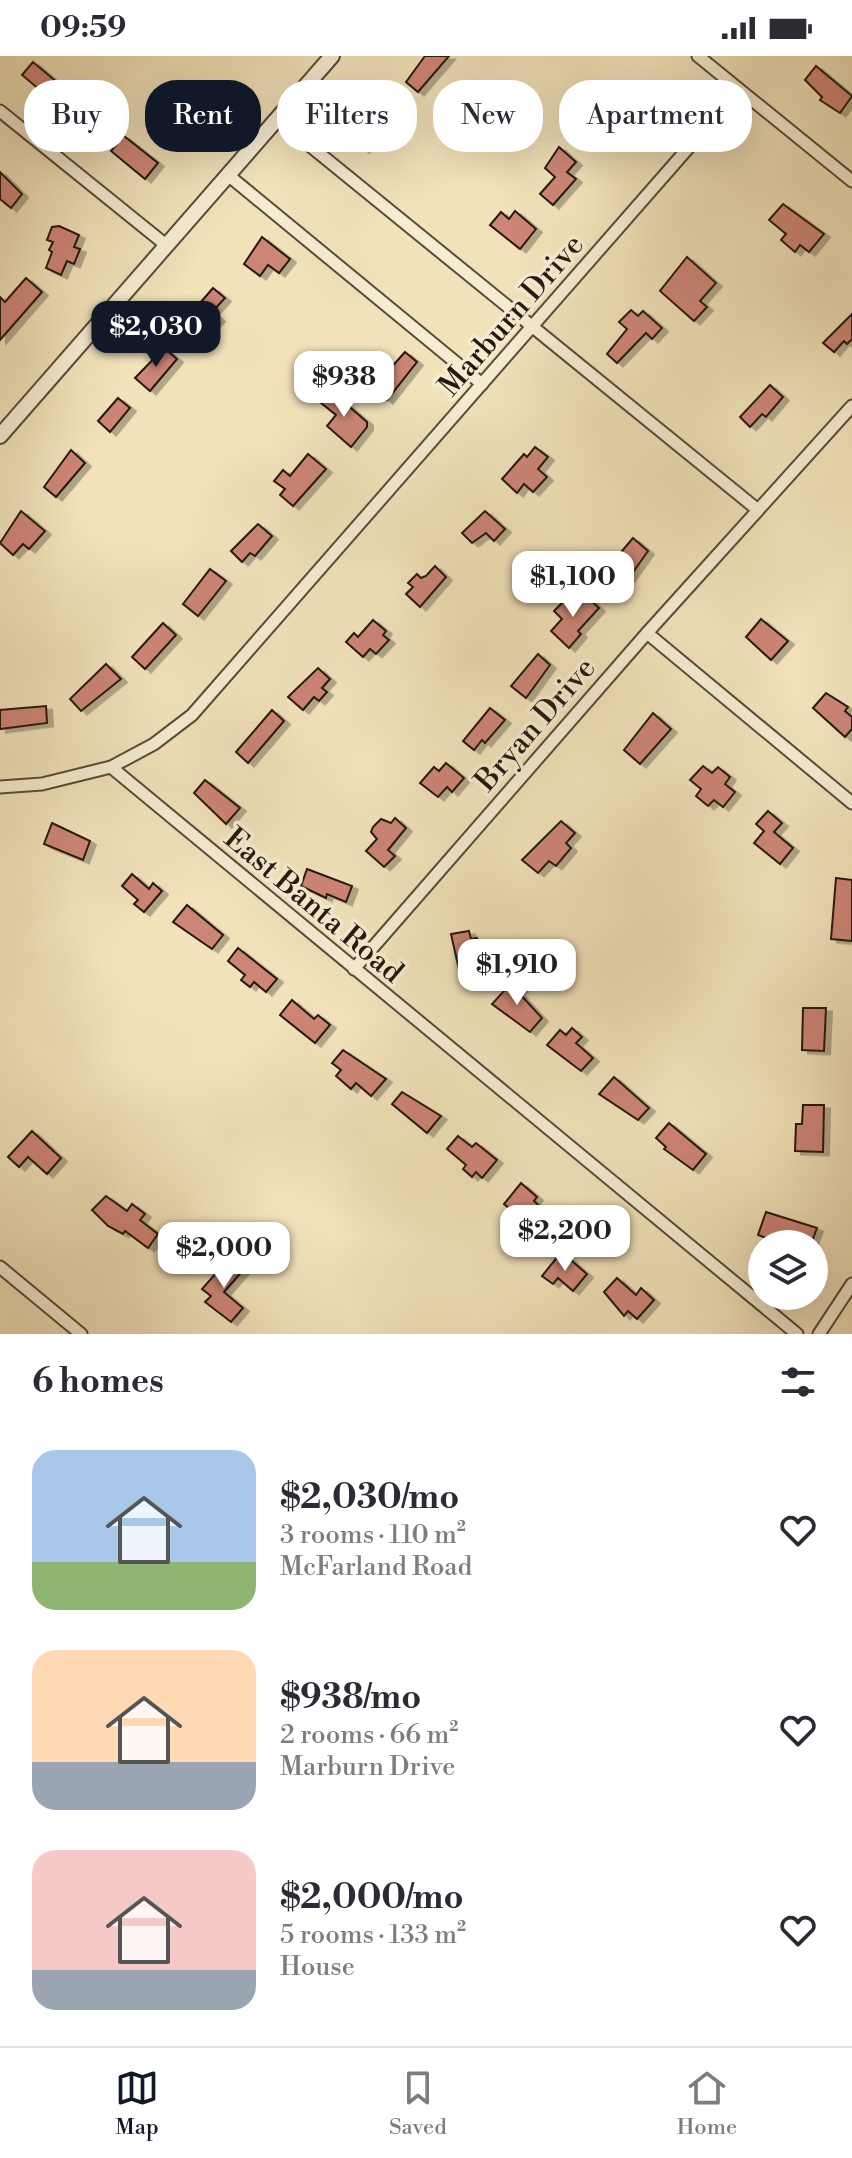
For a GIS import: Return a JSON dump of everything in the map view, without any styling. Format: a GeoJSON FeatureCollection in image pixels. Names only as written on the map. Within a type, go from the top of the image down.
{"type":"FeatureCollection","features":[{"type":"Feature","properties":{"kind":"street"},"geometry":{"type":"LineString","coordinates":[[311,80],[332,56]]}},
{"type":"Feature","properties":{"kind":"street"},"geometry":{"type":"LineString","coordinates":[[698,56],[727,80]]}},
{"type":"Feature","properties":{"kind":"street"},"geometry":{"type":"LineString","coordinates":[[752,100],[852,181]]}},
{"type":"Feature","properties":{"kind":"street"},"geometry":{"type":"LineString","coordinates":[[0,111],[166,245]]}},
{"type":"Feature","properties":{"kind":"street"},"geometry":{"type":"LineString","coordinates":[[0,436],[277,119]]}},
{"type":"Feature","properties":{"kind":"street"},"geometry":{"type":"LineString","coordinates":[[318,152],[758,510]]}},
{"type":"Feature","properties":{"kind":"street","name":"Marburn Drive"},"geometry":{"type":"LineString","coordinates":[[111,767],[154,744],[192,715],[685,152]]}},
{"type":"Feature","properties":{"kind":"street"},"geometry":{"type":"LineString","coordinates":[[228,175],[482,384]]}},
{"type":"Feature","properties":{"kind":"street","name":"Bryan Drive"},"geometry":{"type":"LineString","coordinates":[[354,969],[647,633],[852,406]]}},
{"type":"Feature","properties":{"kind":"street"},"geometry":{"type":"LineString","coordinates":[[647,633],[852,803]]}},
{"type":"Feature","properties":{"kind":"street"},"geometry":{"type":"LineString","coordinates":[[0,787],[60,781],[111,767]]}},
{"type":"Feature","properties":{"kind":"street","name":"East Banta Road"},"geometry":{"type":"LineString","coordinates":[[111,767],[797,1334]]}},
{"type":"Feature","properties":{"kind":"street"},"geometry":{"type":"LineString","coordinates":[[0,1267],[81,1334]]}},
{"type":"Feature","properties":{"kind":"street"},"geometry":{"type":"LineString","coordinates":[[819,1334],[852,1284]]}},
{"type":"Feature","properties":{"kind":"building"},"geometry":{"type":"Polygon","coordinates":[[[425,56],[449,56],[418,92],[417,80],[407,80],[425,56]]]}},
{"type":"Feature","properties":{"kind":"building"},"geometry":{"type":"Polygon","coordinates":[[[33,62],[54,80],[28,80],[22,75],[33,62]]]}},
{"type":"Feature","properties":{"kind":"building"},"geometry":{"type":"Polygon","coordinates":[[[816,66],[852,96],[840,113],[820,100],[822,97],[805,80],[816,66]]]}},
{"type":"Feature","properties":{"kind":"building"},"geometry":{"type":"Polygon","coordinates":[[[129,140],[158,163],[145,179],[112,152],[129,152],[129,140]]]}},
{"type":"Feature","properties":{"kind":"building"},"geometry":{"type":"Polygon","coordinates":[[[559,147],[559,152],[565,152],[576,162],[567,172],[576,179],[553,205],[540,194],[555,177],[545,168],[559,147]]]}},
{"type":"Feature","properties":{"kind":"building"},"geometry":{"type":"Polygon","coordinates":[[[0,172],[22,194],[11,208],[0,199],[0,172]]]}},
{"type":"Feature","properties":{"kind":"building"},"geometry":{"type":"Polygon","coordinates":[[[783,204],[824,234],[809,252],[800,245],[795,252],[781,240],[786,234],[769,220],[783,204]]]}},
{"type":"Feature","properties":{"kind":"building"},"geometry":{"type":"Polygon","coordinates":[[[515,211],[536,229],[520,249],[490,225],[501,212],[509,219],[515,211]]]}},
{"type":"Feature","properties":{"kind":"building"},"geometry":{"type":"Polygon","coordinates":[[[59,226],[79,235],[74,247],[80,249],[74,264],[67,261],[61,275],[46,268],[53,242],[47,240],[52,227],[59,226]]]}},
{"type":"Feature","properties":{"kind":"building"},"geometry":{"type":"Polygon","coordinates":[[[262,237],[290,259],[279,273],[268,265],[260,276],[244,264],[262,237]]]}},
{"type":"Feature","properties":{"kind":"building"},"geometry":{"type":"Polygon","coordinates":[[[687,257],[716,283],[700,301],[707,307],[694,321],[660,291],[687,257]]]}},
{"type":"Feature","properties":{"kind":"building"},"geometry":{"type":"Polygon","coordinates":[[[26,278],[42,292],[0,340],[0,297],[5,302],[26,278]]]}},
{"type":"Feature","properties":{"kind":"building"},"geometry":{"type":"Polygon","coordinates":[[[213,288],[225,298],[212,312],[219,318],[200,339],[182,324],[213,288]]]}},
{"type":"Feature","properties":{"kind":"building"},"geometry":{"type":"Polygon","coordinates":[[[631,310],[638,316],[643,311],[662,328],[652,339],[646,333],[617,363],[607,354],[627,329],[619,322],[631,310]]]}},
{"type":"Feature","properties":{"kind":"building"},"geometry":{"type":"Polygon","coordinates":[[[852,314],[852,339],[847,344],[844,341],[834,352],[823,343],[852,314]]]}},
{"type":"Feature","properties":{"kind":"building"},"geometry":{"type":"Polygon","coordinates":[[[164,348],[177,359],[150,391],[135,378],[164,348]]]}},
{"type":"Feature","properties":{"kind":"building"},"geometry":{"type":"Polygon","coordinates":[[[405,352],[417,362],[387,400],[373,388],[405,352]]]}},
{"type":"Feature","properties":{"kind":"building"},"geometry":{"type":"Polygon","coordinates":[[[770,385],[783,397],[766,417],[762,414],[750,427],[740,417],[770,385]]]}},
{"type":"Feature","properties":{"kind":"building"},"geometry":{"type":"Polygon","coordinates":[[[330,390],[367,422],[367,427],[351,447],[327,426],[336,415],[320,402],[330,390]]]}},
{"type":"Feature","properties":{"kind":"building"},"geometry":{"type":"Polygon","coordinates":[[[118,398],[130,408],[110,432],[98,421],[118,398]]]}},
{"type":"Feature","properties":{"kind":"building"},"geometry":{"type":"Polygon","coordinates":[[[535,447],[548,457],[538,469],[547,477],[533,492],[524,484],[517,493],[502,479],[524,454],[527,457],[535,447]]]}},
{"type":"Feature","properties":{"kind":"building"},"geometry":{"type":"Polygon","coordinates":[[[71,450],[85,463],[56,497],[44,487],[71,450]]]}},
{"type":"Feature","properties":{"kind":"building"},"geometry":{"type":"Polygon","coordinates":[[[308,454],[326,469],[293,506],[280,495],[285,489],[274,481],[283,470],[290,476],[308,454]]]}},
{"type":"Feature","properties":{"kind":"building"},"geometry":{"type":"Polygon","coordinates":[[[21,511],[45,531],[29,549],[23,544],[13,555],[0,543],[21,511]]]}},
{"type":"Feature","properties":{"kind":"building"},"geometry":{"type":"Polygon","coordinates":[[[485,511],[505,529],[494,541],[486,533],[472,543],[462,533],[485,511]]]}},
{"type":"Feature","properties":{"kind":"building"},"geometry":{"type":"Polygon","coordinates":[[[258,524],[272,536],[255,556],[250,553],[242,562],[231,551],[258,524]]]}},
{"type":"Feature","properties":{"kind":"building"},"geometry":{"type":"Polygon","coordinates":[[[633,538],[648,551],[629,578],[626,576],[619,584],[605,571],[633,538]]]}},
{"type":"Feature","properties":{"kind":"building"},"geometry":{"type":"Polygon","coordinates":[[[435,566],[446,577],[420,607],[406,594],[413,587],[408,583],[417,574],[421,578],[426,576],[435,566]]]}},
{"type":"Feature","properties":{"kind":"building"},"geometry":{"type":"Polygon","coordinates":[[[210,569],[226,581],[198,616],[183,604],[210,569]]]}},
{"type":"Feature","properties":{"kind":"building"},"geometry":{"type":"Polygon","coordinates":[[[584,594],[599,608],[578,631],[581,634],[569,648],[551,631],[562,619],[554,611],[566,599],[575,603],[584,594]]]}},
{"type":"Feature","properties":{"kind":"building"},"geometry":{"type":"Polygon","coordinates":[[[761,619],[788,641],[771,660],[746,637],[761,619]]]}},
{"type":"Feature","properties":{"kind":"building"},"geometry":{"type":"Polygon","coordinates":[[[373,620],[386,631],[383,635],[389,640],[376,654],[370,649],[363,657],[346,642],[354,633],[358,637],[373,620]]]}},
{"type":"Feature","properties":{"kind":"building"},"geometry":{"type":"Polygon","coordinates":[[[163,623],[176,635],[145,669],[132,657],[163,623]]]}},
{"type":"Feature","properties":{"kind":"building"},"geometry":{"type":"Polygon","coordinates":[[[538,654],[550,665],[526,698],[511,686],[538,654]]]}},
{"type":"Feature","properties":{"kind":"building"},"geometry":{"type":"Polygon","coordinates":[[[106,664],[121,679],[81,711],[70,699],[106,664]]]}},
{"type":"Feature","properties":{"kind":"building"},"geometry":{"type":"Polygon","coordinates":[[[318,668],[330,679],[322,688],[327,692],[319,701],[314,697],[303,710],[288,697],[318,668]]]}},
{"type":"Feature","properties":{"kind":"building"},"geometry":{"type":"Polygon","coordinates":[[[826,693],[848,707],[845,711],[852,717],[852,729],[845,737],[813,708],[826,693]]]}},
{"type":"Feature","properties":{"kind":"building"},"geometry":{"type":"Polygon","coordinates":[[[46,706],[47,723],[0,729],[0,710],[46,706]]]}},
{"type":"Feature","properties":{"kind":"building"},"geometry":{"type":"Polygon","coordinates":[[[490,708],[505,720],[485,743],[482,740],[474,750],[463,741],[490,708]]]}},
{"type":"Feature","properties":{"kind":"building"},"geometry":{"type":"Polygon","coordinates":[[[272,710],[284,721],[248,763],[236,752],[272,710]]]}},
{"type":"Feature","properties":{"kind":"building"},"geometry":{"type":"Polygon","coordinates":[[[653,713],[671,729],[640,764],[624,750],[653,713]]]}},
{"type":"Feature","properties":{"kind":"building"},"geometry":{"type":"Polygon","coordinates":[[[446,763],[464,778],[452,792],[447,787],[438,797],[420,783],[434,767],[439,771],[446,763]]]}},
{"type":"Feature","properties":{"kind":"building"},"geometry":{"type":"Polygon","coordinates":[[[703,766],[712,773],[718,767],[730,777],[725,784],[735,792],[723,807],[714,800],[708,806],[696,796],[701,789],[690,780],[703,766]]]}},
{"type":"Feature","properties":{"kind":"building"},"geometry":{"type":"Polygon","coordinates":[[[205,780],[240,808],[226,824],[194,793],[205,780]]]}},
{"type":"Feature","properties":{"kind":"building"},"geometry":{"type":"Polygon","coordinates":[[[768,811],[782,823],[774,832],[793,848],[780,864],[754,843],[764,831],[756,824],[768,811]]]}},
{"type":"Feature","properties":{"kind":"building"},"geometry":{"type":"Polygon","coordinates":[[[395,818],[406,828],[388,850],[395,856],[384,867],[366,851],[377,839],[371,832],[373,827],[381,819],[391,823],[395,818]]]}},
{"type":"Feature","properties":{"kind":"building"},"geometry":{"type":"Polygon","coordinates":[[[561,821],[575,833],[566,843],[571,848],[556,866],[549,861],[538,873],[522,860],[561,821]]]}},
{"type":"Feature","properties":{"kind":"building"},"geometry":{"type":"Polygon","coordinates":[[[52,823],[90,841],[83,860],[44,844],[52,823]]]}},
{"type":"Feature","properties":{"kind":"building"},"geometry":{"type":"Polygon","coordinates":[[[307,869],[352,886],[346,902],[327,894],[326,898],[301,886],[307,869]]]}},
{"type":"Feature","properties":{"kind":"building"},"geometry":{"type":"Polygon","coordinates":[[[132,874],[149,889],[153,883],[162,891],[144,912],[134,904],[138,900],[122,886],[132,874]]]}},
{"type":"Feature","properties":{"kind":"building"},"geometry":{"type":"Polygon","coordinates":[[[836,878],[852,880],[852,941],[831,939],[836,878]]]}},
{"type":"Feature","properties":{"kind":"building"},"geometry":{"type":"Polygon","coordinates":[[[187,905],[223,935],[212,949],[173,922],[187,905]]]}},
{"type":"Feature","properties":{"kind":"building"},"geometry":{"type":"Polygon","coordinates":[[[469,931],[471,939],[477,938],[480,953],[476,954],[481,980],[462,983],[451,934],[469,931]]]}},
{"type":"Feature","properties":{"kind":"building"},"geometry":{"type":"Polygon","coordinates":[[[238,948],[277,979],[266,992],[254,982],[250,987],[241,980],[245,975],[228,961],[238,948]]]}},
{"type":"Feature","properties":{"kind":"building"},"geometry":{"type":"Polygon","coordinates":[[[514,980],[522,987],[518,992],[542,1018],[530,1032],[492,1004],[514,980]]]}},
{"type":"Feature","properties":{"kind":"building"},"geometry":{"type":"Polygon","coordinates":[[[292,1000],[314,1019],[318,1015],[330,1025],[315,1043],[280,1015],[292,1000]]]}},
{"type":"Feature","properties":{"kind":"building"},"geometry":{"type":"Polygon","coordinates":[[[803,1008],[826,1008],[824,1051],[802,1050],[803,1008]]]}},
{"type":"Feature","properties":{"kind":"building"},"geometry":{"type":"Polygon","coordinates":[[[572,1028],[582,1037],[576,1043],[593,1058],[581,1071],[547,1045],[560,1030],[566,1035],[572,1028]]]}},
{"type":"Feature","properties":{"kind":"building"},"geometry":{"type":"Polygon","coordinates":[[[343,1050],[386,1079],[371,1096],[356,1083],[351,1089],[336,1076],[341,1070],[332,1063],[343,1050]]]}},
{"type":"Feature","properties":{"kind":"building"},"geometry":{"type":"Polygon","coordinates":[[[614,1077],[649,1108],[638,1120],[599,1094],[614,1077]]]}},
{"type":"Feature","properties":{"kind":"building"},"geometry":{"type":"Polygon","coordinates":[[[402,1092],[441,1116],[427,1133],[392,1104],[402,1092]]]}},
{"type":"Feature","properties":{"kind":"building"},"geometry":{"type":"Polygon","coordinates":[[[803,1105],[824,1105],[823,1152],[795,1151],[796,1124],[802,1124],[803,1105]]]}},
{"type":"Feature","properties":{"kind":"building"},"geometry":{"type":"Polygon","coordinates":[[[669,1123],[706,1154],[693,1170],[664,1149],[666,1147],[656,1138],[669,1123]]]}},
{"type":"Feature","properties":{"kind":"building"},"geometry":{"type":"Polygon","coordinates":[[[32,1131],[61,1158],[47,1174],[28,1157],[19,1167],[8,1157],[32,1131]]]}},
{"type":"Feature","properties":{"kind":"building"},"geometry":{"type":"Polygon","coordinates":[[[458,1136],[472,1147],[476,1143],[497,1160],[482,1178],[476,1172],[472,1177],[463,1169],[466,1165],[447,1149],[458,1136]]]}},
{"type":"Feature","properties":{"kind":"building"},"geometry":{"type":"Polygon","coordinates":[[[521,1183],[537,1197],[534,1201],[546,1212],[533,1228],[504,1204],[521,1183]]]}},
{"type":"Feature","properties":{"kind":"building"},"geometry":{"type":"Polygon","coordinates":[[[106,1196],[127,1211],[132,1204],[145,1214],[140,1220],[158,1234],[148,1248],[125,1231],[123,1234],[108,1226],[92,1210],[106,1196]]]}},
{"type":"Feature","properties":{"kind":"building"},"geometry":{"type":"Polygon","coordinates":[[[766,1212],[817,1228],[816,1230],[760,1230],[766,1212]]]}},
{"type":"Feature","properties":{"kind":"building"},"geometry":{"type":"Polygon","coordinates":[[[559,1255],[562,1258],[565,1255],[587,1274],[573,1291],[558,1278],[553,1284],[542,1276],[559,1255]]]}},
{"type":"Feature","properties":{"kind":"building"},"geometry":{"type":"Polygon","coordinates":[[[231,1256],[245,1268],[224,1292],[243,1308],[231,1322],[205,1302],[211,1296],[202,1289],[231,1256]]]}},
{"type":"Feature","properties":{"kind":"building"},"geometry":{"type":"Polygon","coordinates":[[[617,1278],[636,1295],[641,1288],[654,1300],[637,1319],[628,1311],[624,1316],[604,1292],[617,1278]]]}}]}
